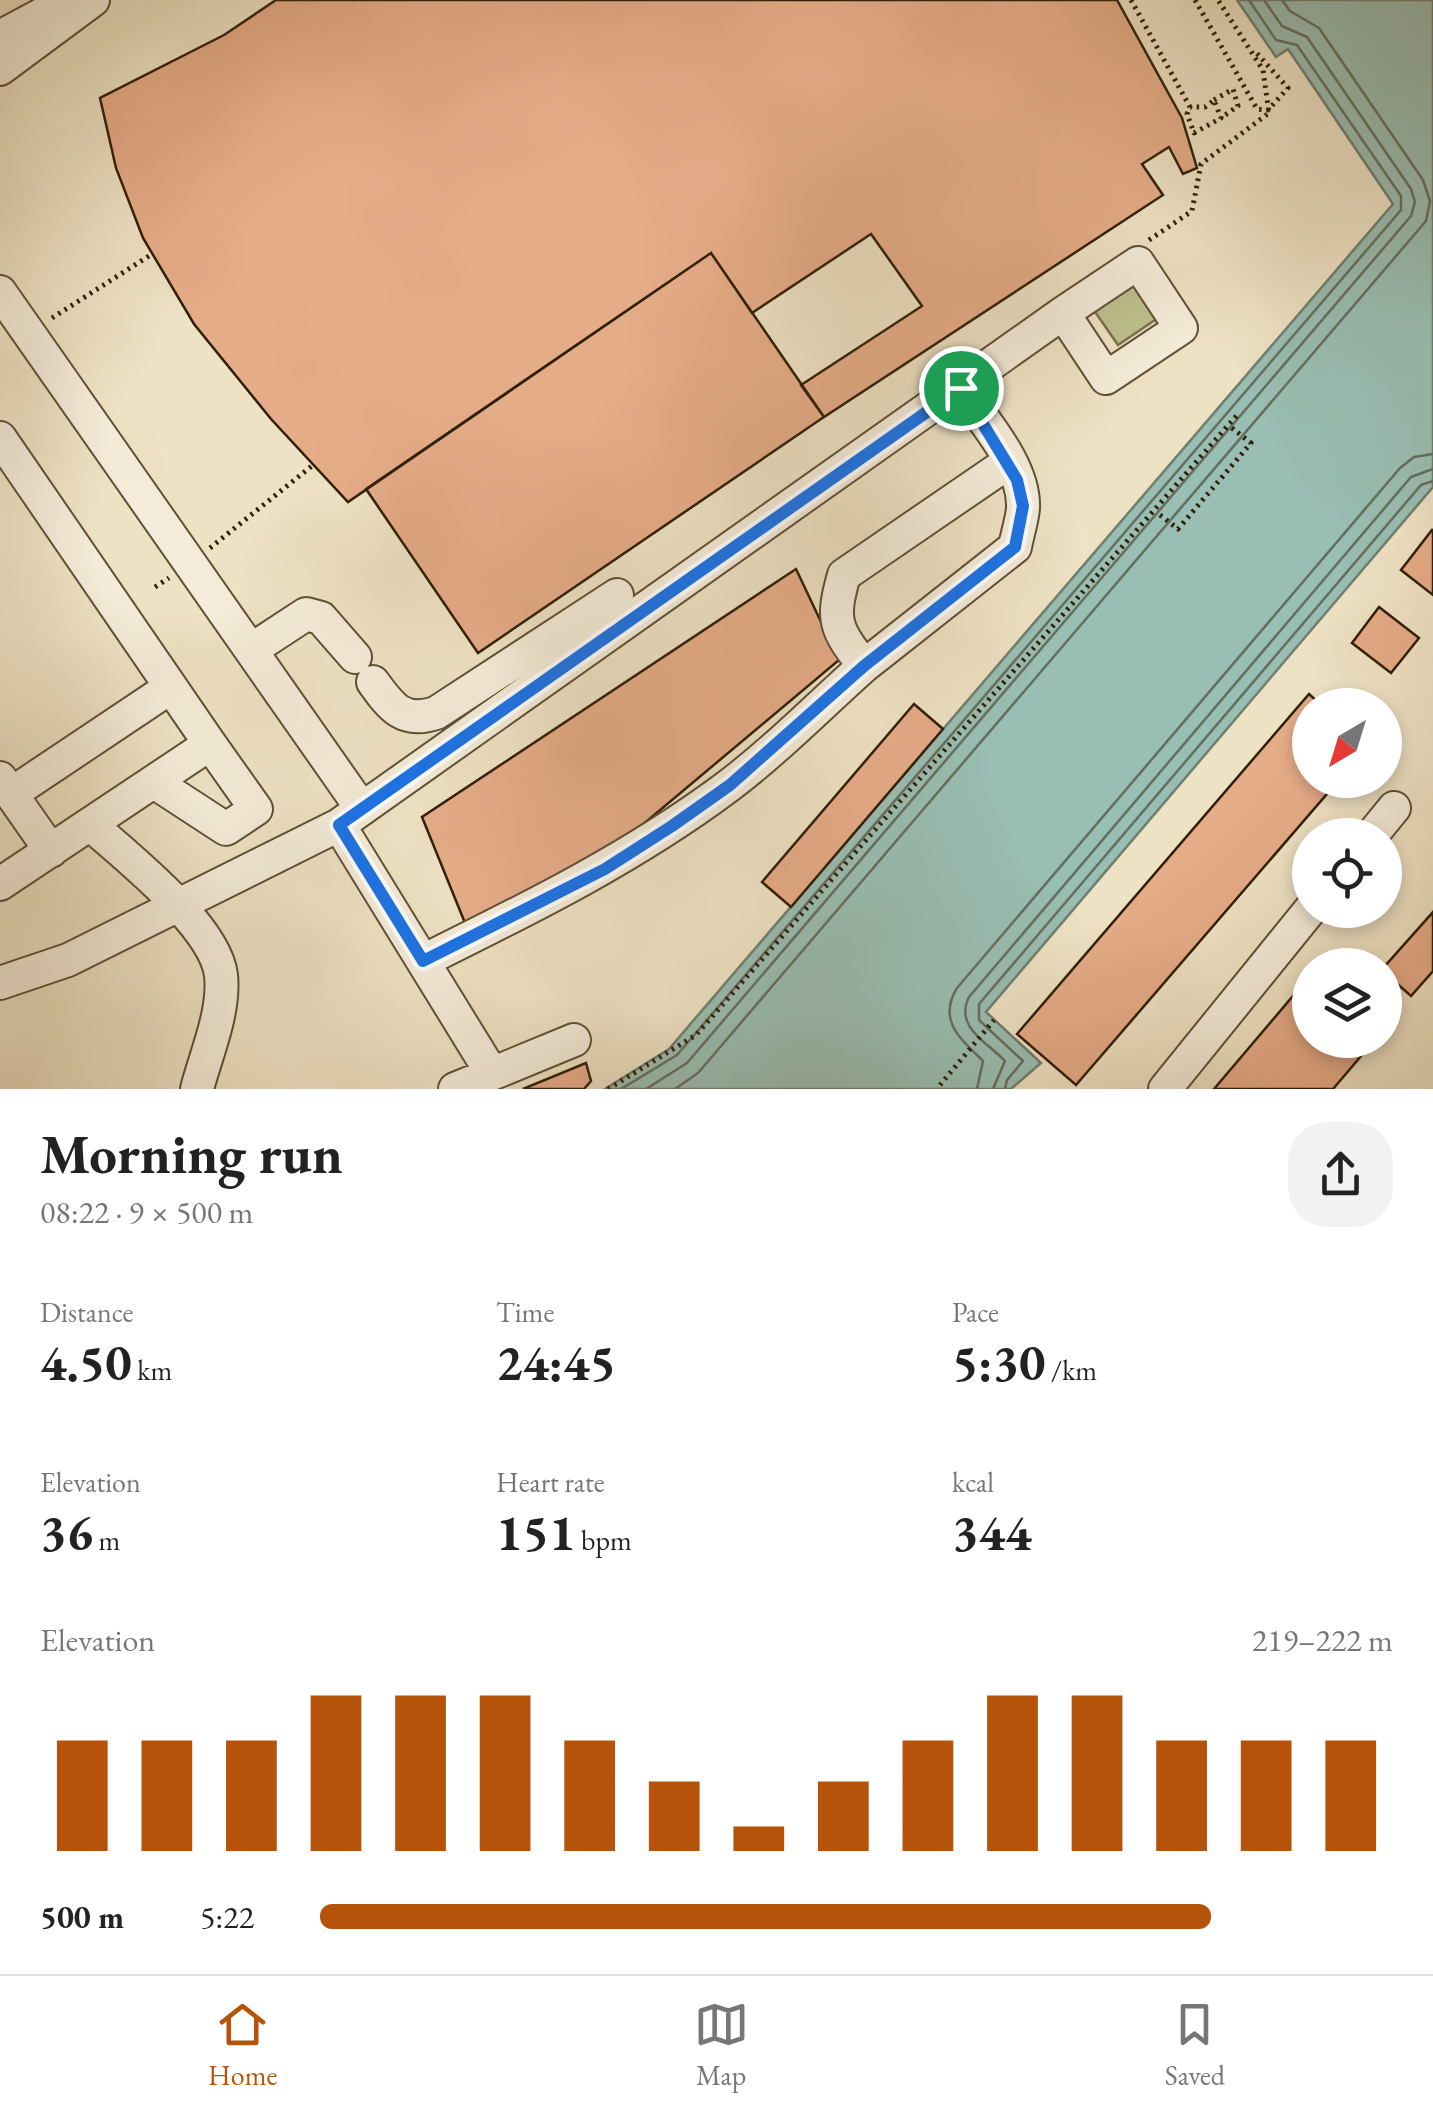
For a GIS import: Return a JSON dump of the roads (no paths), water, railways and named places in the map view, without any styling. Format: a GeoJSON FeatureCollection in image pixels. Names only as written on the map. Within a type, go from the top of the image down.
{"type":"FeatureCollection","features":[{"type":"Feature","properties":{"kind":"street"},"geometry":{"type":"LineString","coordinates":[[0,37],[69,0]]}},
{"type":"Feature","properties":{"kind":"street"},"geometry":{"type":"LineString","coordinates":[[0,69],[93,0]]}},
{"type":"Feature","properties":{"kind":"street"},"geometry":{"type":"LineString","coordinates":[[0,983],[68,960],[351,817],[1063,314],[1138,263],[1182,328],[1106,378],[1063,314]]}},
{"type":"Feature","properties":{"kind":"street"},"geometry":{"type":"LineString","coordinates":[[0,292],[251,650],[351,817],[423,961],[491,1072]]}},
{"type":"Feature","properties":{"kind":"street"},"geometry":{"type":"LineString","coordinates":[[423,961],[605,869],[672,826],[730,785],[864,666],[1015,547],[1023,506],[1009,462],[961,388]]}},
{"type":"Feature","properties":{"kind":"street"},"geometry":{"type":"LineString","coordinates":[[0,438],[256,809],[226,828],[154,782]]}},
{"type":"Feature","properties":{"kind":"street"},"geometry":{"type":"LineString","coordinates":[[864,666],[842,638],[833,614],[844,575],[1009,462]]}},
{"type":"Feature","properties":{"kind":"street"},"geometry":{"type":"LineString","coordinates":[[251,650],[306,614],[321,618],[392,708],[405,717],[421,718],[436,713],[617,595]]}},
{"type":"Feature","properties":{"kind":"street"},"geometry":{"type":"LineString","coordinates":[[51,851],[5,786],[171,687]]}},
{"type":"Feature","properties":{"kind":"street"},"geometry":{"type":"LineString","coordinates":[[0,884],[210,744]]}},
{"type":"Feature","properties":{"kind":"street"},"geometry":{"type":"LineString","coordinates":[[1386,818],[1394,808]]}},
{"type":"Feature","properties":{"kind":"street"},"geometry":{"type":"LineString","coordinates":[[90,825],[181,906],[221,975],[218,1012],[196,1089]]}},
{"type":"Feature","properties":{"kind":"street"},"geometry":{"type":"LineString","coordinates":[[1165,1089],[1295,928]]}},
{"type":"Feature","properties":{"kind":"street"},"geometry":{"type":"LineString","coordinates":[[455,1089],[574,1040]]}},
{"type":"Feature","properties":{"kind":"water"},"geometry":{"type":"Polygon","coordinates":[[[1237,0],[1433,0],[1433,487],[986,1012],[1041,1063],[1011,1089],[605,1089],[669,1049],[1393,204],[1288,49],[1276,57],[1237,0]]]}}]}
